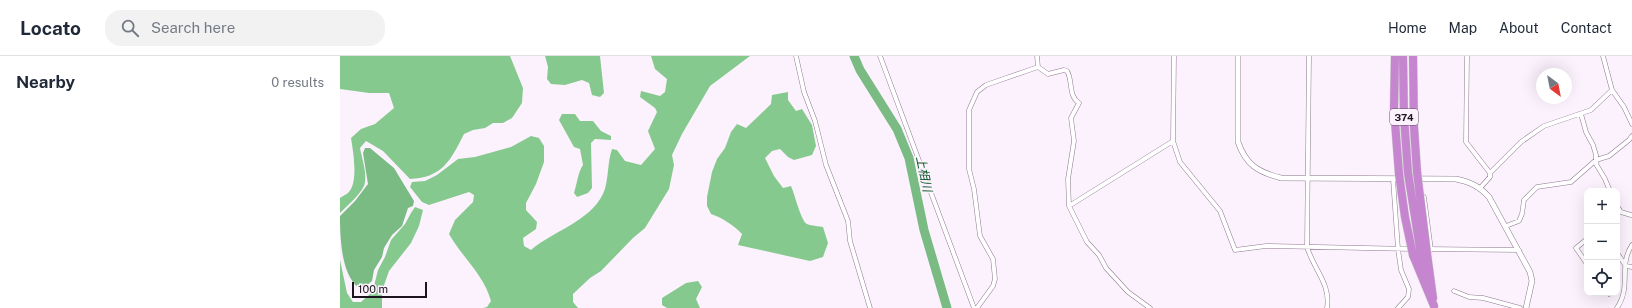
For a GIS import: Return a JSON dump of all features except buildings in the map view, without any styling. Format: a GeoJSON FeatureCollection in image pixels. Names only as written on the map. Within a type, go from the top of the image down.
{"type":"FeatureCollection","features":[{"type":"Feature","properties":{"kind":"highway"},"geometry":{"type":"LineString","coordinates":[[1395,56],[1394,109],[1396,176],[1405,217],[1423,253]]}},
{"type":"Feature","properties":{"kind":"highway"},"geometry":{"type":"LineString","coordinates":[[1413,56],[1414,127],[1419,176],[1423,253]]}},
{"type":"Feature","properties":{"kind":"highway","name":"374"},"geometry":{"type":"LineString","coordinates":[[1403,58],[1404,117],[1408,173],[1434,307]]}},
{"type":"Feature","properties":{"kind":"street"},"geometry":{"type":"LineString","coordinates":[[796,56],[804,92],[815,121],[826,164],[848,221],[850,242],[870,308]]}},
{"type":"Feature","properties":{"kind":"street"},"geometry":{"type":"LineString","coordinates":[[880,56],[976,308]]}},
{"type":"Feature","properties":{"kind":"street"},"geometry":{"type":"LineString","coordinates":[[1037,56],[1038,67],[1048,74],[1064,70],[1067,71],[1069,74],[1074,99],[1079,103],[1071,118],[1074,141],[1068,179],[1069,206],[1087,242],[1099,255],[1106,268],[1128,292],[1150,308]]}},
{"type":"Feature","properties":{"kind":"street"},"geometry":{"type":"LineString","coordinates":[[1174,56],[1173,141],[1180,162],[1220,211],[1235,250],[1266,246],[1398,248],[1423,253],[1519,250]]}},
{"type":"Feature","properties":{"kind":"street"},"geometry":{"type":"LineString","coordinates":[[1238,56],[1238,142],[1250,164],[1264,174],[1281,178],[1419,176],[1456,179],[1474,184],[1489,196],[1519,250],[1532,281],[1526,308]]}},
{"type":"Feature","properties":{"kind":"street"},"geometry":{"type":"LineString","coordinates":[[1309,56],[1307,247],[1311,260],[1324,283],[1329,297],[1326,308]]}},
{"type":"Feature","properties":{"kind":"street"},"geometry":{"type":"LineString","coordinates":[[1467,56],[1466,142],[1490,173]]}},
{"type":"Feature","properties":{"kind":"street"},"geometry":{"type":"LineString","coordinates":[[1603,56],[1612,90],[1624,107],[1632,124]]}},
{"type":"Feature","properties":{"kind":"street"},"geometry":{"type":"LineString","coordinates":[[976,308],[993,286],[995,280],[993,259],[980,236],[974,189],[968,169],[969,110],[977,92],[986,85],[1038,67]]}},
{"type":"Feature","properties":{"kind":"street"},"geometry":{"type":"LineString","coordinates":[[1480,188],[1490,177],[1490,173],[1521,142],[1544,126],[1591,110],[1612,90]]}},
{"type":"Feature","properties":{"kind":"street"},"geometry":{"type":"LineString","coordinates":[[1581,114],[1586,132],[1593,145],[1596,164],[1609,188]]}},
{"type":"Feature","properties":{"kind":"street"},"geometry":{"type":"LineString","coordinates":[[1506,226],[1519,220],[1522,214],[1524,200],[1529,193],[1537,187],[1571,182],[1596,160],[1609,156],[1632,136]]}},
{"type":"Feature","properties":{"kind":"street"},"geometry":{"type":"LineString","coordinates":[[1069,206],[1173,141]]}},
{"type":"Feature","properties":{"kind":"street"},"geometry":{"type":"LineString","coordinates":[[1396,176],[1398,248],[1401,270],[1409,289],[1408,297],[1398,308]]}},
{"type":"Feature","properties":{"kind":"street"},"geometry":{"type":"LineString","coordinates":[[1620,210],[1632,216]]}},
{"type":"Feature","properties":{"kind":"street"},"geometry":{"type":"LineString","coordinates":[[1584,241],[1576,248],[1584,260]]}},
{"type":"Feature","properties":{"kind":"street"},"geometry":{"type":"LineString","coordinates":[[1617,308],[1627,292],[1626,266],[1632,245]]}},
{"type":"Feature","properties":{"kind":"street"},"geometry":{"type":"LineString","coordinates":[[1620,257],[1626,266],[1632,267]]}},
{"type":"Feature","properties":{"kind":"street"},"geometry":{"type":"LineString","coordinates":[[1454,291],[1469,297],[1483,298],[1520,308]]}},
{"type":"Feature","properties":{"kind":"shaded area"},"geometry":{"type":"Polygon","coordinates":[[[340,56],[510,56],[523,88],[522,103],[512,118],[503,123],[493,123],[485,128],[473,130],[464,134],[455,152],[444,166],[438,171],[421,178],[410,179],[383,151],[366,141],[360,148],[365,172],[364,186],[356,197],[340,213],[340,198],[348,193],[353,182],[354,167],[351,138],[361,129],[375,124],[394,108],[389,93],[369,93],[340,89],[340,56]]]}},
{"type":"Feature","properties":{"kind":"shaded area"},"geometry":{"type":"Polygon","coordinates":[[[545,56],[600,56],[604,93],[600,97],[592,95],[589,83],[582,80],[565,85],[551,84],[547,79],[548,67],[545,56]]]}},
{"type":"Feature","properties":{"kind":"shaded area"},"geometry":{"type":"Polygon","coordinates":[[[651,56],[750,56],[710,86],[682,134],[672,155],[674,165],[669,189],[645,228],[633,238],[601,271],[590,278],[573,294],[573,302],[578,308],[483,308],[487,307],[491,301],[488,292],[478,274],[449,234],[455,220],[473,202],[474,195],[469,192],[429,205],[422,202],[410,187],[412,182],[425,181],[437,175],[458,159],[475,157],[511,147],[531,136],[539,138],[544,146],[544,162],[536,184],[526,203],[526,210],[537,222],[536,229],[523,238],[524,246],[531,250],[580,219],[597,204],[605,189],[612,149],[617,150],[625,161],[641,165],[655,149],[648,131],[657,112],[655,108],[640,97],[641,91],[660,96],[665,92],[667,79],[655,69],[651,56]]]}},
{"type":"Feature","properties":{"kind":"shaded area"},"geometry":{"type":"Polygon","coordinates":[[[788,92],[788,100],[796,111],[802,109],[812,125],[816,146],[812,155],[794,160],[788,157],[780,149],[772,151],[765,158],[774,176],[783,188],[791,186],[800,213],[805,222],[809,225],[823,227],[828,243],[823,257],[810,261],[738,245],[742,234],[728,222],[711,214],[707,206],[707,197],[712,172],[717,159],[725,148],[731,132],[737,124],[746,128],[771,104],[772,95],[788,92]]]}},
{"type":"Feature","properties":{"kind":"shaded area"},"geometry":{"type":"Polygon","coordinates":[[[562,114],[575,114],[580,121],[593,121],[601,131],[611,136],[611,140],[595,139],[591,143],[592,188],[588,193],[577,197],[574,193],[583,165],[580,149],[574,147],[559,120],[562,114]]]}},
{"type":"Feature","properties":{"kind":"shaded area"},"geometry":{"type":"Polygon","coordinates":[[[365,148],[370,148],[394,168],[414,201],[413,206],[408,208],[402,226],[392,235],[384,248],[382,257],[374,270],[372,281],[365,287],[359,288],[348,274],[345,265],[341,245],[340,216],[355,201],[368,184],[363,153],[365,148]]]}},
{"type":"Feature","properties":{"kind":"shaded area"},"geometry":{"type":"Polygon","coordinates":[[[415,207],[423,210],[419,226],[411,243],[389,271],[382,291],[382,308],[340,308],[340,260],[347,293],[353,302],[361,302],[369,295],[374,286],[378,270],[385,257],[391,240],[405,224],[415,207]]]}},
{"type":"Feature","properties":{"kind":"shaded area"},"geometry":{"type":"Polygon","coordinates":[[[698,281],[702,287],[696,299],[700,308],[667,308],[662,305],[662,298],[686,283],[698,281]]]}},
{"type":"Feature","properties":{"kind":"waterway","name":"上相川"},"geometry":{"type":"LineString","coordinates":[[854,56],[860,70],[897,129],[909,158],[924,230],[947,308]]}}]}
